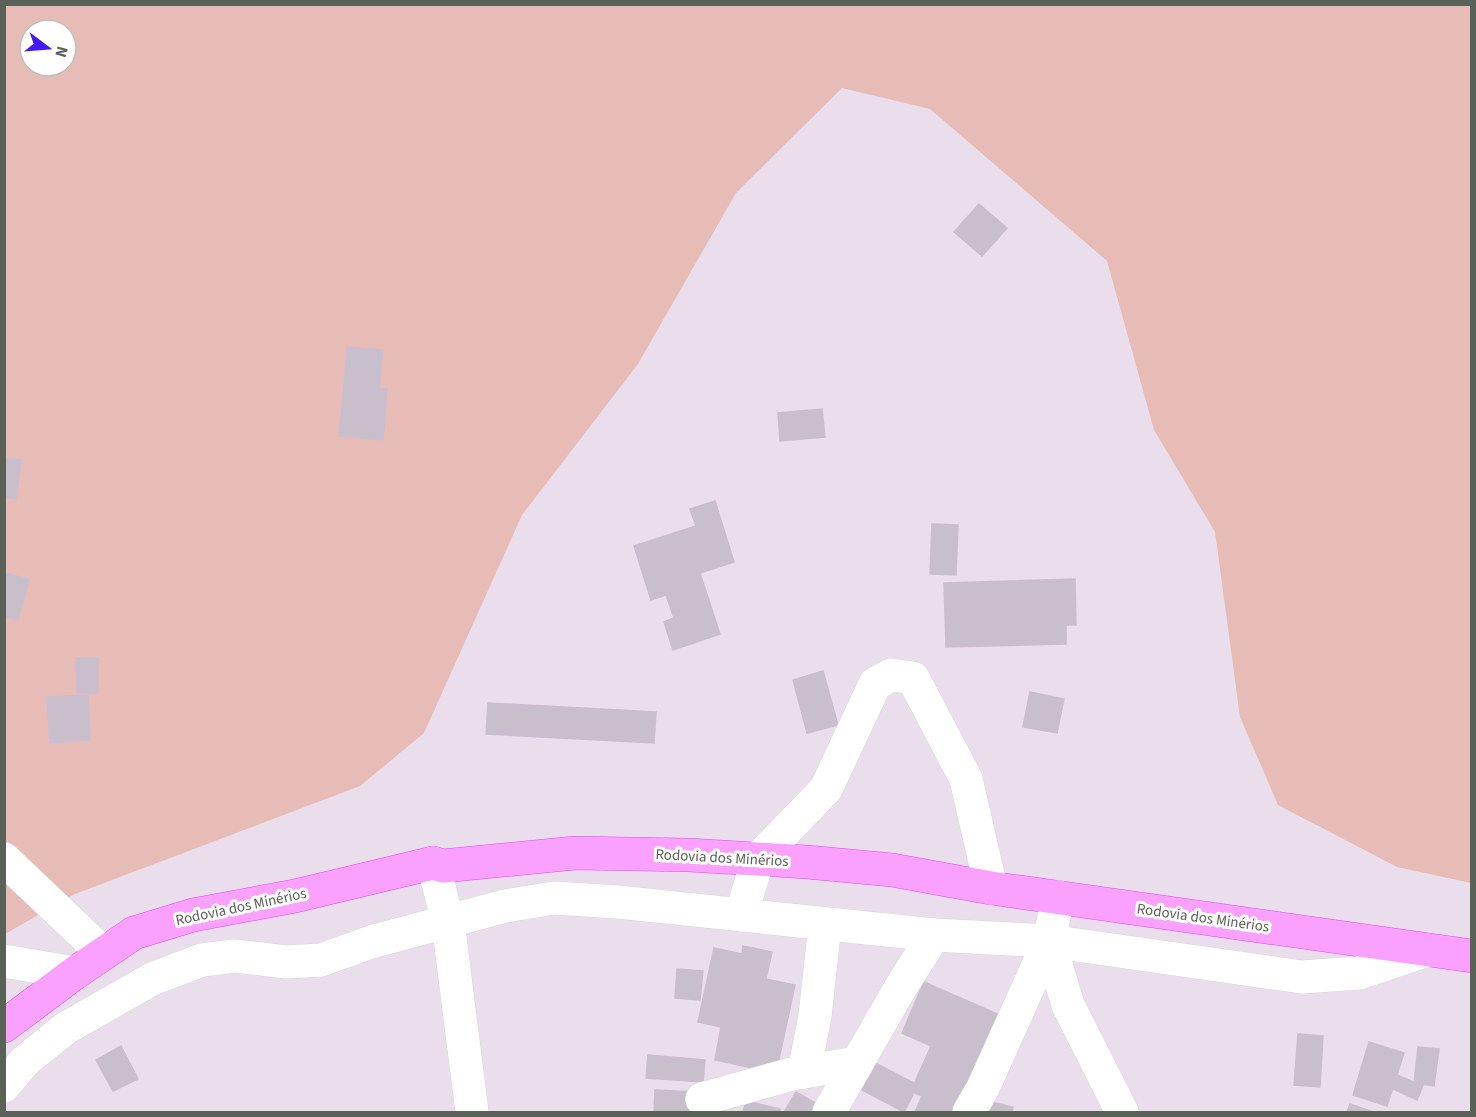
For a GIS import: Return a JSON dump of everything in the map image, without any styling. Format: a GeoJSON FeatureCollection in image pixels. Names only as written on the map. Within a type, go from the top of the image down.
{"type":"FeatureCollection","features":[{"type":"Feature","properties":{"kind":"main road","name":"Rodovia dos Minérios"},"geometry":{"type":"LineString","coordinates":[[4,1026],[134,933],[193,915],[295,896],[433,863],[443,866],[575,853],[758,859],[892,870],[992,888],[1472,956]]}},
{"type":"Feature","properties":{"kind":"street"},"geometry":{"type":"LineString","coordinates":[[741,915],[758,859],[826,789],[875,684],[891,675],[913,678],[966,779],[992,888]]}},
{"type":"Feature","properties":{"kind":"street"},"geometry":{"type":"LineString","coordinates":[[574,899],[575,853]]}},
{"type":"Feature","properties":{"kind":"street"},"geometry":{"type":"LineString","coordinates":[[4,859],[104,953]]}},
{"type":"Feature","properties":{"kind":"street"},"geometry":{"type":"LineString","coordinates":[[433,863],[448,922],[472,1113]]}},
{"type":"Feature","properties":{"kind":"street"},"geometry":{"type":"LineString","coordinates":[[969,1113],[983,1088],[1049,941],[1058,897]]}},
{"type":"Feature","properties":{"kind":"street"},"geometry":{"type":"LineString","coordinates":[[4,1086],[26,1061],[66,1028],[152,979],[202,960],[235,956],[286,962],[321,960],[371,942],[505,906],[554,898],[934,935],[1049,941],[1302,977],[1359,974],[1427,950]]}},
{"type":"Feature","properties":{"kind":"street"},"geometry":{"type":"LineString","coordinates":[[804,1072],[815,1016],[825,925]]}},
{"type":"Feature","properties":{"kind":"street"},"geometry":{"type":"LineString","coordinates":[[828,1113],[934,935]]}},
{"type":"Feature","properties":{"kind":"street"},"geometry":{"type":"LineString","coordinates":[[1049,941],[1068,1005],[1122,1113]]}},
{"type":"Feature","properties":{"kind":"street"},"geometry":{"type":"LineString","coordinates":[[4,961],[75,973]]}},
{"type":"Feature","properties":{"kind":"street"},"geometry":{"type":"LineString","coordinates":[[702,1099],[804,1072],[856,1063]]}},
{"type":"Feature","properties":{"kind":"shaded area"},"geometry":{"type":"Polygon","coordinates":[[[5,5],[1471,5],[1471,883],[1397,867],[1278,805],[1240,717],[1215,532],[1154,430],[1107,261],[930,109],[842,88],[736,193],[638,364],[522,515],[424,733],[360,786],[75,894],[5,934],[5,5]]]}},
{"type":"Feature","properties":{"kind":"building"},"geometry":{"type":"Polygon","coordinates":[[[979,204],[1007,228],[982,256],[954,232],[979,204]]]}},
{"type":"Feature","properties":{"kind":"building"},"geometry":{"type":"Polygon","coordinates":[[[347,347],[383,350],[379,389],[344,386],[347,347]]]}},
{"type":"Feature","properties":{"kind":"building"},"geometry":{"type":"Polygon","coordinates":[[[344,385],[387,389],[383,440],[339,436],[344,385]]]}},
{"type":"Feature","properties":{"kind":"building"},"geometry":{"type":"Polygon","coordinates":[[[822,409],[825,437],[780,441],[778,413],[822,409]]]}},
{"type":"Feature","properties":{"kind":"building"},"geometry":{"type":"Polygon","coordinates":[[[4,458],[21,460],[16,499],[4,497],[4,458]]]}},
{"type":"Feature","properties":{"kind":"building"},"geometry":{"type":"Polygon","coordinates":[[[715,501],[734,562],[700,573],[720,634],[673,650],[664,622],[674,618],[666,595],[651,600],[634,546],[696,526],[690,509],[715,501]]]}},
{"type":"Feature","properties":{"kind":"building"},"geometry":{"type":"Polygon","coordinates":[[[932,524],[958,525],[956,575],[930,574],[932,524]]]}},
{"type":"Feature","properties":{"kind":"building"},"geometry":{"type":"Polygon","coordinates":[[[4,573],[29,579],[18,620],[4,617],[4,573]]]}},
{"type":"Feature","properties":{"kind":"building"},"geometry":{"type":"Polygon","coordinates":[[[1075,579],[1076,625],[1066,625],[1066,644],[946,647],[944,583],[1075,579]]]}},
{"type":"Feature","properties":{"kind":"building"},"geometry":{"type":"Polygon","coordinates":[[[76,658],[98,658],[98,693],[77,693],[76,658]]]}},
{"type":"Feature","properties":{"kind":"building"},"geometry":{"type":"Polygon","coordinates":[[[823,671],[838,725],[807,733],[793,680],[823,671]]]}},
{"type":"Feature","properties":{"kind":"building"},"geometry":{"type":"Polygon","coordinates":[[[1030,692],[1064,699],[1057,733],[1023,727],[1030,692]]]}},
{"type":"Feature","properties":{"kind":"building"},"geometry":{"type":"Polygon","coordinates":[[[88,695],[90,740],[50,743],[47,697],[88,695]]]}},
{"type":"Feature","properties":{"kind":"building"},"geometry":{"type":"Polygon","coordinates":[[[488,703],[656,712],[654,743],[486,734],[488,703]]]}},
{"type":"Feature","properties":{"kind":"building"},"geometry":{"type":"Polygon","coordinates":[[[743,946],[772,952],[766,979],[795,985],[776,1073],[715,1060],[721,1027],[698,1022],[714,948],[742,954],[743,946]]]}},
{"type":"Feature","properties":{"kind":"building"},"geometry":{"type":"Polygon","coordinates":[[[677,969],[703,971],[700,1000],[675,998],[677,969]]]}},
{"type":"Feature","properties":{"kind":"building"},"geometry":{"type":"Polygon","coordinates":[[[924,982],[1004,1017],[961,1112],[915,1112],[922,1096],[911,1091],[931,1046],[902,1033],[924,982]]]}},
{"type":"Feature","properties":{"kind":"building"},"geometry":{"type":"Polygon","coordinates":[[[1298,1034],[1323,1036],[1320,1087],[1294,1085],[1298,1034]]]}},
{"type":"Feature","properties":{"kind":"building"},"geometry":{"type":"Polygon","coordinates":[[[1369,1042],[1404,1053],[1387,1106],[1353,1095],[1369,1042]]]}},
{"type":"Feature","properties":{"kind":"building"},"geometry":{"type":"Polygon","coordinates":[[[121,1046],[138,1079],[113,1091],[96,1060],[121,1046]]]}},
{"type":"Feature","properties":{"kind":"building"},"geometry":{"type":"Polygon","coordinates":[[[1418,1047],[1439,1049],[1434,1086],[1414,1083],[1418,1047]]]}},
{"type":"Feature","properties":{"kind":"building"},"geometry":{"type":"Polygon","coordinates":[[[648,1055],[705,1060],[703,1082],[646,1078],[648,1055]]]}},
{"type":"Feature","properties":{"kind":"building"},"geometry":{"type":"Polygon","coordinates":[[[875,1063],[918,1085],[904,1112],[862,1090],[875,1063]]]}},
{"type":"Feature","properties":{"kind":"building"},"geometry":{"type":"Polygon","coordinates":[[[1397,1075],[1423,1086],[1417,1100],[1391,1088],[1397,1075]]]}},
{"type":"Feature","properties":{"kind":"building"},"geometry":{"type":"Polygon","coordinates":[[[655,1090],[695,1092],[693,1112],[654,1112],[655,1090]]]}},
{"type":"Feature","properties":{"kind":"building"},"geometry":{"type":"Polygon","coordinates":[[[796,1092],[824,1108],[822,1112],[784,1112],[796,1092]]]}},
{"type":"Feature","properties":{"kind":"building"},"geometry":{"type":"Polygon","coordinates":[[[746,1101],[780,1109],[779,1112],[743,1112],[746,1101]]]}},
{"type":"Feature","properties":{"kind":"building"},"geometry":{"type":"Polygon","coordinates":[[[991,1102],[1013,1107],[1012,1112],[988,1112],[991,1102]]]}},
{"type":"Feature","properties":{"kind":"building"},"geometry":{"type":"Polygon","coordinates":[[[1350,1104],[1373,1112],[1347,1112],[1350,1104]]]}}]}
